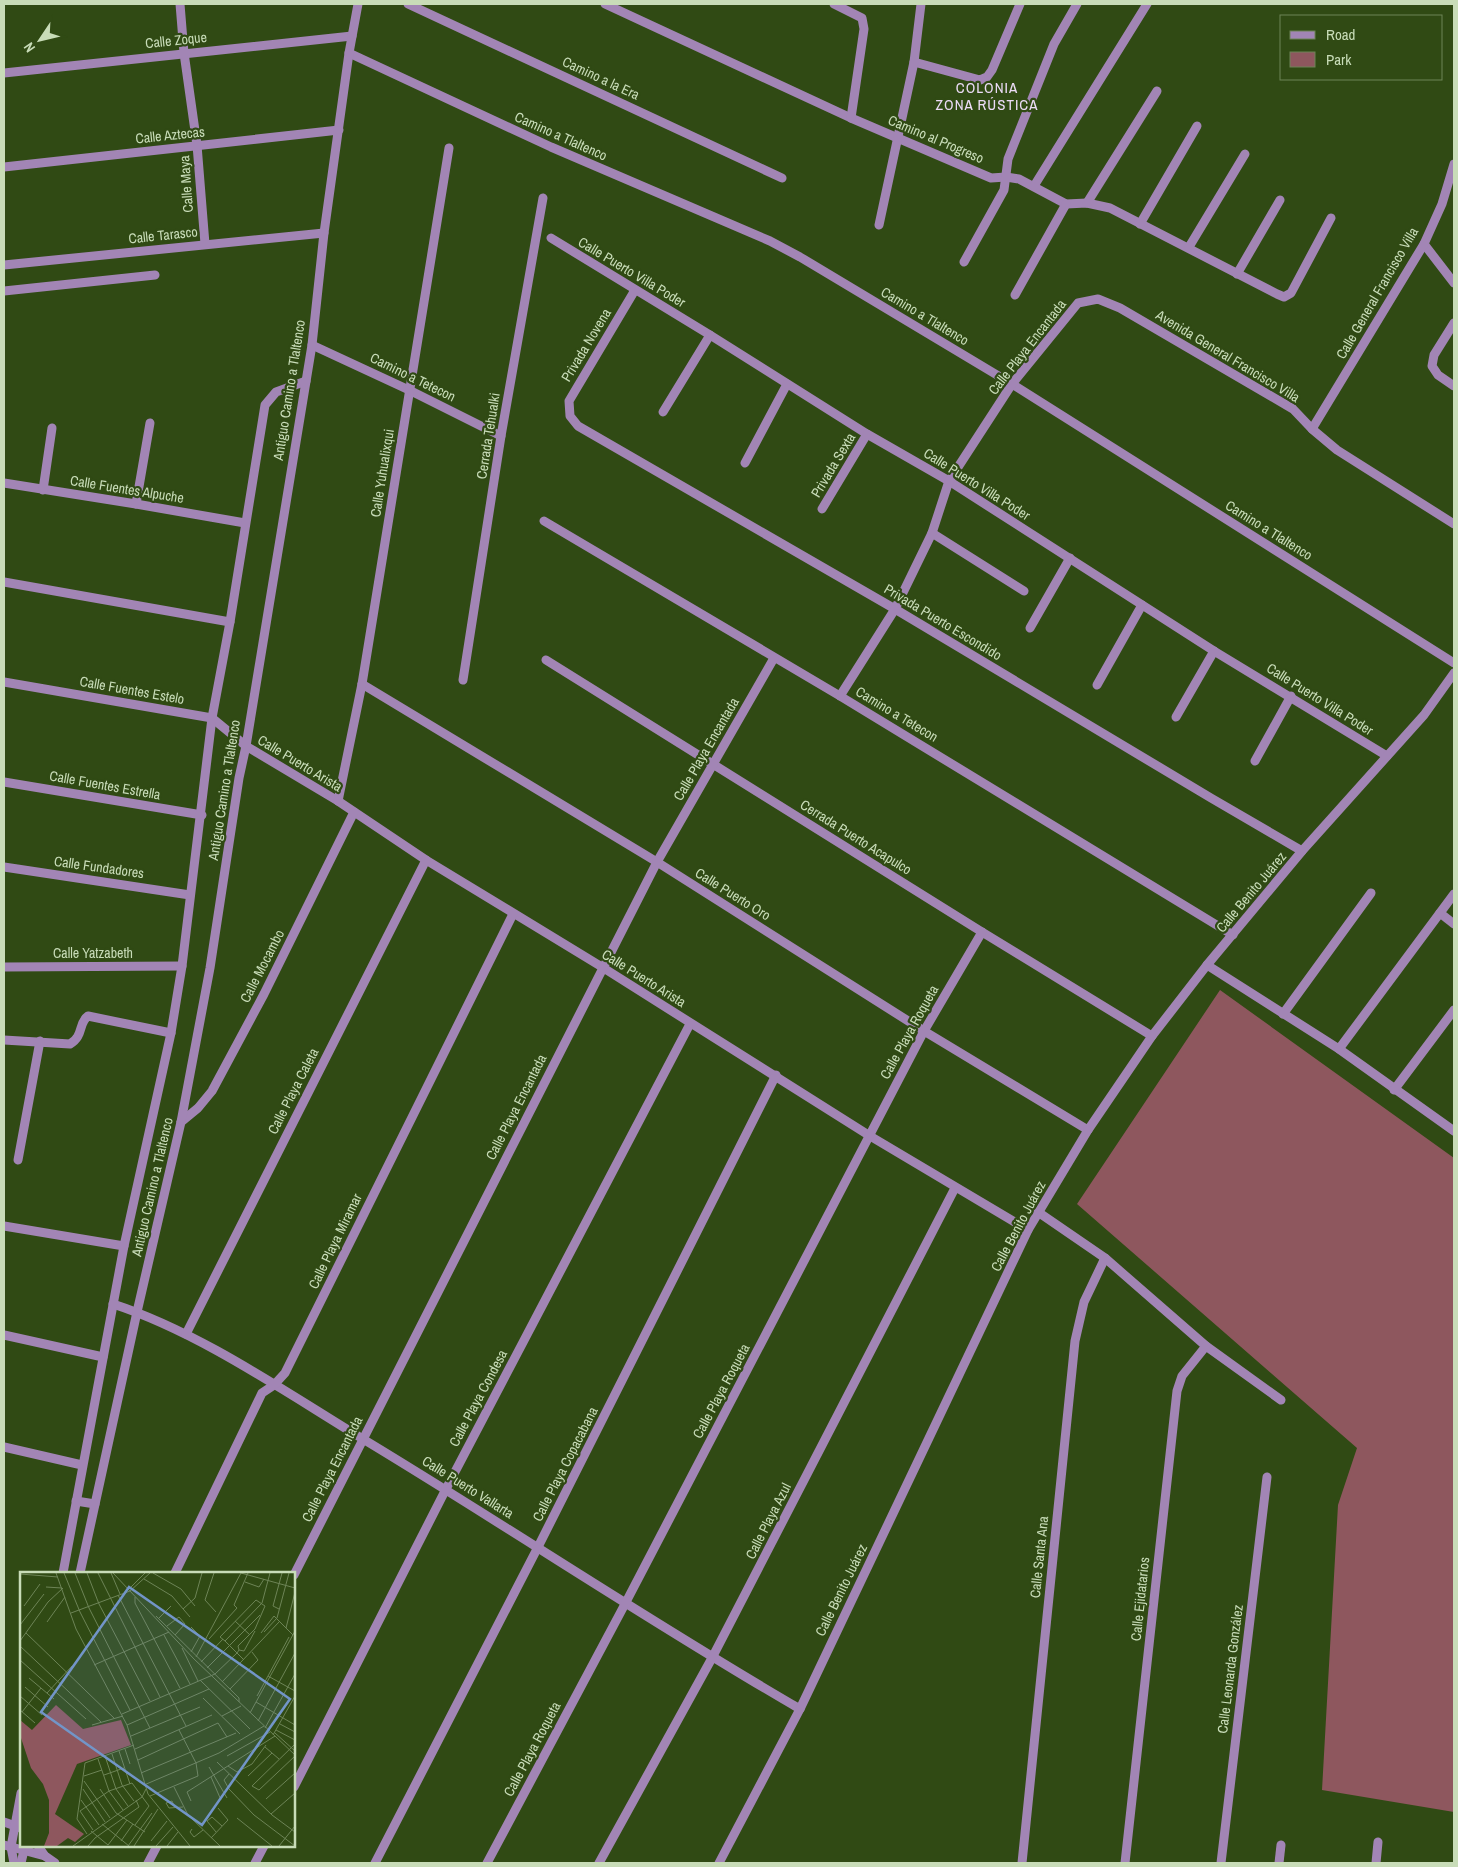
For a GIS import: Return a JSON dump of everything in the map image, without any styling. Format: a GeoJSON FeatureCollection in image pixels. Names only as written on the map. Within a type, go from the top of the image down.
{"type":"FeatureCollection","features":[{"type":"Feature","properties":{"kind":"street","name":"Calle Maya"},"geometry":{"type":"LineString","coordinates":[[180,4],[184,53],[197,145],[205,244]]}},
{"type":"Feature","properties":{"kind":"street","name":"Antiguo Camino a Tlaltenco"},"geometry":{"type":"LineString","coordinates":[[80,1572],[181,1122],[210,968],[239,778],[246,746],[312,345],[324,233],[349,54],[358,4]]}},
{"type":"Feature","properties":{"kind":"street","name":"Camino a la Era"},"geometry":{"type":"LineString","coordinates":[[408,4],[782,178]]}},
{"type":"Feature","properties":{"kind":"street","name":"Camino al Progreso"},"geometry":{"type":"LineString","coordinates":[[605,4],[899,139],[990,178],[1006,177],[1019,179],[1066,204]]}},
{"type":"Feature","properties":{"kind":"street"},"geometry":{"type":"LineString","coordinates":[[834,4],[862,18],[864,29],[851,118]]}},
{"type":"Feature","properties":{"kind":"street"},"geometry":{"type":"LineString","coordinates":[[879,225],[914,62],[922,4]]}},
{"type":"Feature","properties":{"kind":"street"},"geometry":{"type":"LineString","coordinates":[[914,62],[980,80],[987,77],[992,70],[1020,4]]}},
{"type":"Feature","properties":{"kind":"street"},"geometry":{"type":"LineString","coordinates":[[964,262],[1004,190],[1008,159],[1054,44],[1077,4]]}},
{"type":"Feature","properties":{"kind":"street"},"geometry":{"type":"LineString","coordinates":[[1034,186],[1146,4]]}},
{"type":"Feature","properties":{"kind":"street","name":"Calle Zoque"},"geometry":{"type":"LineString","coordinates":[[4,73],[352,36]]}},
{"type":"Feature","properties":{"kind":"street","name":"Camino a Tlaltenco"},"geometry":{"type":"LineString","coordinates":[[349,54],[551,147],[770,241],[1012,384],[1454,663]]}},
{"type":"Feature","properties":{"kind":"street"},"geometry":{"type":"LineString","coordinates":[[1087,203],[1157,90]]}},
{"type":"Feature","properties":{"kind":"street"},"geometry":{"type":"LineString","coordinates":[[1140,224],[1197,126]]}},
{"type":"Feature","properties":{"kind":"street","name":"Calle Aztecas"},"geometry":{"type":"LineString","coordinates":[[4,167],[339,130]]}},
{"type":"Feature","properties":{"kind":"street","name":"Calle Yuhualixqui"},"geometry":{"type":"LineString","coordinates":[[338,801],[362,684],[449,148]]}},
{"type":"Feature","properties":{"kind":"street"},"geometry":{"type":"LineString","coordinates":[[1189,248],[1244,154]]}},
{"type":"Feature","properties":{"kind":"street","name":"Calle General Francisco Villa"},"geometry":{"type":"LineString","coordinates":[[1312,429],[1424,244],[1442,204],[1454,164]]}},
{"type":"Feature","properties":{"kind":"street","name":"Cerrada Tehualki"},"geometry":{"type":"LineString","coordinates":[[463,680],[501,436],[544,198]]}},
{"type":"Feature","properties":{"kind":"street"},"geometry":{"type":"LineString","coordinates":[[1237,274],[1280,200]]}},
{"type":"Feature","properties":{"kind":"street"},"geometry":{"type":"LineString","coordinates":[[1015,295],[1066,204],[1087,203],[1110,208],[1284,297],[1291,292],[1331,218]]}},
{"type":"Feature","properties":{"kind":"street","name":"Calle Tarasco"},"geometry":{"type":"LineString","coordinates":[[4,265],[324,233]]}},
{"type":"Feature","properties":{"kind":"street","name":"Calle Puerto Villa Poder"},"geometry":{"type":"LineString","coordinates":[[551,238],[867,434],[949,480],[1142,605],[1387,756]]}},
{"type":"Feature","properties":{"kind":"street"},"geometry":{"type":"LineString","coordinates":[[1424,244],[1454,283]]}},
{"type":"Feature","properties":{"kind":"street"},"geometry":{"type":"LineString","coordinates":[[4,291],[155,275]]}},
{"type":"Feature","properties":{"kind":"street","name":"Privada Novena"},"geometry":{"type":"LineString","coordinates":[[570,416],[569,401],[635,290]]}},
{"type":"Feature","properties":{"kind":"street","name":"Avenida General Francisco Villa"},"geometry":{"type":"LineString","coordinates":[[1078,303],[1098,299],[1120,308],[1293,409],[1312,429],[1337,450],[1454,524]]}},
{"type":"Feature","properties":{"kind":"street","name":"Calle Playa Encantada"},"geometry":{"type":"LineString","coordinates":[[840,696],[895,609],[932,532],[949,480],[1012,384],[1078,303]]}},
{"type":"Feature","properties":{"kind":"street"},"geometry":{"type":"LineString","coordinates":[[1454,323],[1434,355],[1432,366],[1438,375],[1454,386]]}},
{"type":"Feature","properties":{"kind":"street"},"geometry":{"type":"LineString","coordinates":[[663,412],[710,335]]}},
{"type":"Feature","properties":{"kind":"street","name":"Camino a Tetecon"},"geometry":{"type":"LineString","coordinates":[[312,345],[409,390],[501,436]]}},
{"type":"Feature","properties":{"kind":"street"},"geometry":{"type":"LineString","coordinates":[[62,1572],[124,1246],[170,1033],[182,966],[190,894],[202,815],[212,718],[230,622],[265,406],[276,392],[306,381]]}},
{"type":"Feature","properties":{"kind":"street"},"geometry":{"type":"LineString","coordinates":[[745,463],[787,384]]}},
{"type":"Feature","properties":{"kind":"street","name":"Privada Puerto Escondido"},"geometry":{"type":"LineString","coordinates":[[570,416],[578,426],[895,609],[1302,851]]}},
{"type":"Feature","properties":{"kind":"street"},"geometry":{"type":"LineString","coordinates":[[136,504],[150,423]]}},
{"type":"Feature","properties":{"kind":"street"},"geometry":{"type":"LineString","coordinates":[[43,490],[52,428]]}},
{"type":"Feature","properties":{"kind":"street","name":"Privada Sexta"},"geometry":{"type":"LineString","coordinates":[[822,509],[867,434]]}},
{"type":"Feature","properties":{"kind":"street","name":"Calle Fuentes Alpuche"},"geometry":{"type":"LineString","coordinates":[[4,483],[245,523]]}},
{"type":"Feature","properties":{"kind":"street","name":"Camino a Tetecon"},"geometry":{"type":"LineString","coordinates":[[544,522],[840,696],[1233,935]]}},
{"type":"Feature","properties":{"kind":"street"},"geometry":{"type":"LineString","coordinates":[[932,532],[1024,591]]}},
{"type":"Feature","properties":{"kind":"street"},"geometry":{"type":"LineString","coordinates":[[1030,628],[1070,558]]}},
{"type":"Feature","properties":{"kind":"street"},"geometry":{"type":"LineString","coordinates":[[4,582],[230,622]]}},
{"type":"Feature","properties":{"kind":"street"},"geometry":{"type":"LineString","coordinates":[[1097,685],[1142,605]]}},
{"type":"Feature","properties":{"kind":"street"},"geometry":{"type":"LineString","coordinates":[[1176,717],[1214,650]]}},
{"type":"Feature","properties":{"kind":"street","name":"Calle Playa Encantada"},"geometry":{"type":"LineString","coordinates":[[295,1573],[602,967],[657,862],[774,658]]}},
{"type":"Feature","properties":{"kind":"street","name":"Cerrada Puerto Acapulco"},"geometry":{"type":"LineString","coordinates":[[546,660],[1152,1036]]}},
{"type":"Feature","properties":{"kind":"street","name":"Calle Benito Juárez"},"geometry":{"type":"LineString","coordinates":[[719,1863],[800,1709],[1028,1230],[1088,1130],[1152,1036],[1207,965],[1302,851],[1424,715],[1454,672]]}},
{"type":"Feature","properties":{"kind":"street","name":"Calle Fuentes Estelo"},"geometry":{"type":"LineString","coordinates":[[4,682],[212,718],[246,746]]}},
{"type":"Feature","properties":{"kind":"street","name":"Calle Puerto Oro"},"geometry":{"type":"LineString","coordinates":[[362,684],[657,862],[924,1031],[1088,1130]]}},
{"type":"Feature","properties":{"kind":"street"},"geometry":{"type":"LineString","coordinates":[[1255,760],[1290,696]]}},
{"type":"Feature","properties":{"kind":"street","name":"Calle Puerto Arista"},"geometry":{"type":"LineString","coordinates":[[246,746],[338,801],[426,860],[602,967],[690,1024],[776,1075],[870,1136],[1028,1230]]}},
{"type":"Feature","properties":{"kind":"street","name":"Calle Fuentes Estrella"},"geometry":{"type":"LineString","coordinates":[[4,782],[202,815]]}},
{"type":"Feature","properties":{"kind":"street","name":"Calle Mocambo"},"geometry":{"type":"LineString","coordinates":[[181,1122],[198,1108],[212,1091],[264,994],[354,812]]}},
{"type":"Feature","properties":{"kind":"street","name":"Calle Playa Caleta"},"geometry":{"type":"LineString","coordinates":[[186,1334],[426,860]]}},
{"type":"Feature","properties":{"kind":"street","name":"Calle Fundadores"},"geometry":{"type":"LineString","coordinates":[[4,867],[190,894]]}},
{"type":"Feature","properties":{"kind":"street"},"geometry":{"type":"LineString","coordinates":[[1283,1014],[1371,893]]}},
{"type":"Feature","properties":{"kind":"street"},"geometry":{"type":"LineString","coordinates":[[1339,1050],[1454,894]]}},
{"type":"Feature","properties":{"kind":"street"},"geometry":{"type":"LineString","coordinates":[[1440,913],[1454,924]]}},
{"type":"Feature","properties":{"kind":"street","name":"Calle Playa Miramar"},"geometry":{"type":"LineString","coordinates":[[174,1572],[262,1393],[274,1385],[285,1373],[513,914]]}},
{"type":"Feature","properties":{"kind":"street","name":"Calle Playa Roqueta"},"geometry":{"type":"LineString","coordinates":[[487,1863],[625,1604],[924,1031],[982,932]]}},
{"type":"Feature","properties":{"kind":"street"},"geometry":{"type":"LineString","coordinates":[[1207,965],[1339,1050],[1454,1131]]}},
{"type":"Feature","properties":{"kind":"street","name":"Calle Yatzabeth"},"geometry":{"type":"LineString","coordinates":[[4,967],[182,966]]}},
{"type":"Feature","properties":{"kind":"street"},"geometry":{"type":"LineString","coordinates":[[1394,1090],[1454,1010]]}},
{"type":"Feature","properties":{"kind":"street"},"geometry":{"type":"LineString","coordinates":[[4,1040],[70,1044],[80,1036],[85,1018],[88,1016],[170,1033]]}},
{"type":"Feature","properties":{"kind":"street","name":"Calle Playa Condesa"},"geometry":{"type":"LineString","coordinates":[[295,1785],[446,1489],[690,1024]]}},
{"type":"Feature","properties":{"kind":"street"},"geometry":{"type":"LineString","coordinates":[[18,1160],[40,1041]]}},
{"type":"Feature","properties":{"kind":"street","name":"Calle Playa Copacabana"},"geometry":{"type":"LineString","coordinates":[[375,1863],[538,1547],[776,1075]]}},
{"type":"Feature","properties":{"kind":"street","name":"Calle Playa Azul"},"geometry":{"type":"LineString","coordinates":[[599,1863],[712,1658],[956,1188]]}},
{"type":"Feature","properties":{"kind":"street"},"geometry":{"type":"LineString","coordinates":[[1038,1212],[1105,1258],[1206,1346],[1281,1400]]}},
{"type":"Feature","properties":{"kind":"street"},"geometry":{"type":"LineString","coordinates":[[4,1226],[124,1246]]}},
{"type":"Feature","properties":{"kind":"street","name":"Calle Santa Ana"},"geometry":{"type":"LineString","coordinates":[[1022,1863],[1075,1342],[1084,1302],[1105,1258]]}},
{"type":"Feature","properties":{"kind":"street","name":"Calle Puerto Vallarta"},"geometry":{"type":"LineString","coordinates":[[113,1304],[137,1312],[186,1334],[274,1385],[446,1489],[712,1658],[800,1709]]}},
{"type":"Feature","properties":{"kind":"street"},"geometry":{"type":"LineString","coordinates":[[4,1335],[103,1357]]}},
{"type":"Feature","properties":{"kind":"street","name":"Calle Ejidatarios"},"geometry":{"type":"LineString","coordinates":[[1125,1863],[1177,1391],[1182,1376],[1206,1346]]}},
{"type":"Feature","properties":{"kind":"street"},"geometry":{"type":"LineString","coordinates":[[4,1448],[82,1465]]}},
{"type":"Feature","properties":{"kind":"street","name":"Calle Leonarda González"},"geometry":{"type":"LineString","coordinates":[[1221,1863],[1267,1477]]}},
{"type":"Feature","properties":{"kind":"street"},"geometry":{"type":"LineString","coordinates":[[76,1501],[95,1504]]}},
{"type":"Feature","properties":{"kind":"street"},"geometry":{"type":"LineString","coordinates":[[14,1863],[8,1846],[18,1826],[20,1804]]}},
{"type":"Feature","properties":{"kind":"street"},"geometry":{"type":"LineString","coordinates":[[4,1822],[18,1826]]}},
{"type":"Feature","properties":{"kind":"street"},"geometry":{"type":"LineString","coordinates":[[1376,1863],[1378,1842]]}},
{"type":"Feature","properties":{"kind":"street"},"geometry":{"type":"LineString","coordinates":[[1279,1863],[1281,1844]]}},
{"type":"Feature","properties":{"kind":"street"},"geometry":{"type":"LineString","coordinates":[[8,1846],[25,1848],[45,1856],[55,1863]]}},
{"type":"Feature","properties":{"kind":"street"},"geometry":{"type":"LineString","coordinates":[[39,1847],[45,1856]]}},
{"type":"Feature","properties":{"kind":"street"},"geometry":{"type":"LineString","coordinates":[[148,1863],[156,1847]]}},
{"type":"Feature","properties":{"kind":"street"},"geometry":{"type":"LineString","coordinates":[[255,1863],[263,1847]]}},
{"type":"Feature","properties":{"kind":"street"},"geometry":{"type":"LineString","coordinates":[[21,1863],[25,1848]]}},
{"type":"Feature","properties":{"kind":"green space"},"geometry":{"type":"Polygon","coordinates":[[[1220,990],[1454,1158],[1454,1812],[1322,1790],[1338,1505],[1357,1448],[1077,1204],[1220,990]]]}},
{"type":"Feature","properties":{"kind":"district","name":"COLONIA ZONA RÚSTICA"},"geometry":{"type":"Point","coordinates":[987,96]}}]}
